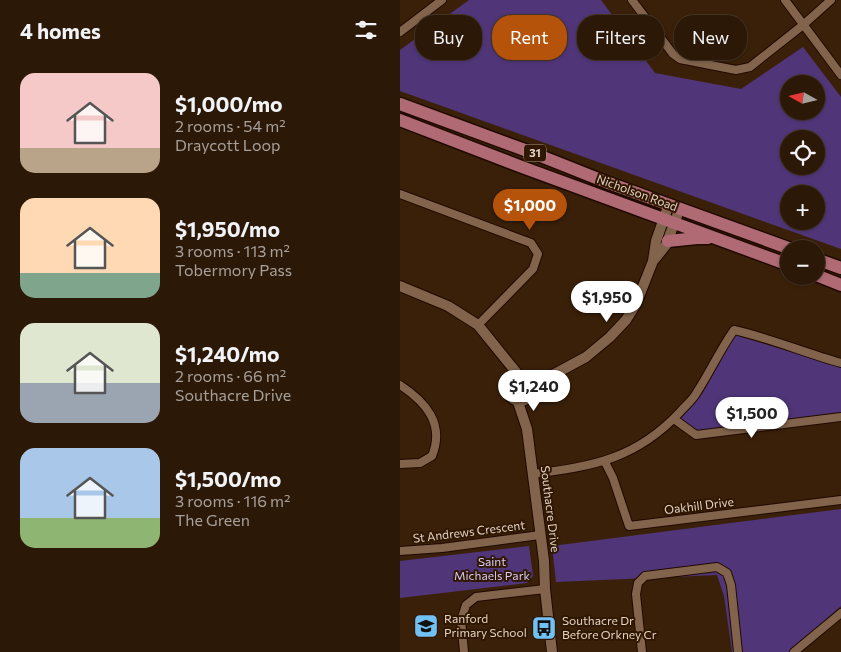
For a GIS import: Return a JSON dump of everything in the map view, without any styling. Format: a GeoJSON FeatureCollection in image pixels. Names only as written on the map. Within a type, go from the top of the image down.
{"type":"FeatureCollection","features":[{"type":"Feature","properties":{"kind":"main road","name":"Nicholson Road"},"geometry":{"type":"LineString","coordinates":[[400,104],[606,182],[780,245]]}},
{"type":"Feature","properties":{"kind":"main road","name":"Nicholson Road"},"geometry":{"type":"LineString","coordinates":[[400,120],[780,262]]}},
{"type":"Feature","properties":{"kind":"main road"},"geometry":{"type":"LineString","coordinates":[[668,241],[697,238],[720,239]]}},
{"type":"Feature","properties":{"kind":"main road"},"geometry":{"type":"LineString","coordinates":[[825,262],[841,268]]}},
{"type":"Feature","properties":{"kind":"main road"},"geometry":{"type":"LineString","coordinates":[[825,279],[841,285]]}},
{"type":"Feature","properties":{"kind":"street"},"geometry":{"type":"LineString","coordinates":[[400,32],[442,0]]}},
{"type":"Feature","properties":{"kind":"street"},"geometry":{"type":"LineString","coordinates":[[632,0],[673,54],[680,59],[736,70],[750,67],[831,0]]}},
{"type":"Feature","properties":{"kind":"street"},"geometry":{"type":"LineString","coordinates":[[785,0],[841,75]]}},
{"type":"Feature","properties":{"kind":"street"},"geometry":{"type":"LineString","coordinates":[[400,194],[531,243],[538,254],[533,269],[478,325]]}},
{"type":"Feature","properties":{"kind":"street"},"geometry":{"type":"LineString","coordinates":[[504,359],[509,384],[509,396],[514,400],[526,397],[549,377],[586,357],[618,330],[636,304],[653,261],[656,241],[670,220],[675,206]]}},
{"type":"Feature","properties":{"kind":"street"},"geometry":{"type":"LineString","coordinates":[[653,261],[668,241],[670,220]]}},
{"type":"Feature","properties":{"kind":"street"},"geometry":{"type":"LineString","coordinates":[[400,286],[448,306],[478,325],[496,346],[504,359],[531,385],[526,397]]}},
{"type":"Feature","properties":{"kind":"street"},"geometry":{"type":"LineString","coordinates":[[533,474],[576,469],[605,462],[621,456],[657,434],[697,394],[722,347],[734,330],[755,334],[816,356],[841,362]]}},
{"type":"Feature","properties":{"kind":"street"},"geometry":{"type":"LineString","coordinates":[[509,384],[515,378],[549,377]]}},
{"type":"Feature","properties":{"kind":"street"},"geometry":{"type":"LineString","coordinates":[[400,385],[426,406],[432,416],[437,444],[432,456],[420,462],[400,464]]}},
{"type":"Feature","properties":{"kind":"street","name":"Southacre Drive"},"geometry":{"type":"LineString","coordinates":[[526,397],[527,429],[552,652]]}},
{"type":"Feature","properties":{"kind":"street"},"geometry":{"type":"LineString","coordinates":[[674,419],[696,435],[841,417]]}},
{"type":"Feature","properties":{"kind":"street","name":"Oakhill Drive"},"geometry":{"type":"LineString","coordinates":[[605,462],[613,478],[629,526],[841,500]]}},
{"type":"Feature","properties":{"kind":"street","name":"St Andrews Crescent"},"geometry":{"type":"LineString","coordinates":[[400,551],[442,548],[540,535]]}},
{"type":"Feature","properties":{"kind":"street"},"geometry":{"type":"LineString","coordinates":[[642,652],[636,594],[638,583],[645,576],[717,567],[727,574],[731,585],[738,652]]}},
{"type":"Feature","properties":{"kind":"street"},"geometry":{"type":"LineString","coordinates":[[464,652],[461,620],[466,606],[476,597],[545,589]]}},
{"type":"Feature","properties":{"kind":"street"},"geometry":{"type":"LineString","coordinates":[[794,652],[841,613]]}},
{"type":"Feature","properties":{"kind":"green space"},"geometry":{"type":"Polygon","coordinates":[[[469,0],[601,0],[612,15],[577,15],[577,60],[645,60],[655,73],[741,89],[803,47],[824,75],[780,75],[780,120],[825,120],[825,76],[841,97],[841,249],[825,243],[825,240],[816,240],[788,230],[825,230],[825,185],[780,185],[780,227],[400,91],[400,50],[415,39],[415,60],[482,60],[482,15],[448,15],[469,0]]]}},
{"type":"Feature","properties":{"kind":"green space"},"geometry":{"type":"Polygon","coordinates":[[[735,335],[841,367],[841,414],[693,432],[679,420],[702,394],[735,335]]]}},
{"type":"Feature","properties":{"kind":"green space"},"geometry":{"type":"Polygon","coordinates":[[[841,509],[841,606],[789,652],[732,652],[724,596],[717,575],[556,582],[552,546],[841,509]]]}},
{"type":"Feature","properties":{"kind":"green space","name":"Saint Michaels Park"},"geometry":{"type":"Polygon","coordinates":[[[529,546],[533,576],[527,583],[400,598],[400,561],[529,546]]]}},
{"type":"Feature","properties":{"kind":"place","name":"Ranford Primary School"},"geometry":{"type":"Point","coordinates":[426,626]}},
{"type":"Feature","properties":{"kind":"place","name":"Southacre Dr Before Orkney Cr"},"geometry":{"type":"Point","coordinates":[544,628]}}]}
